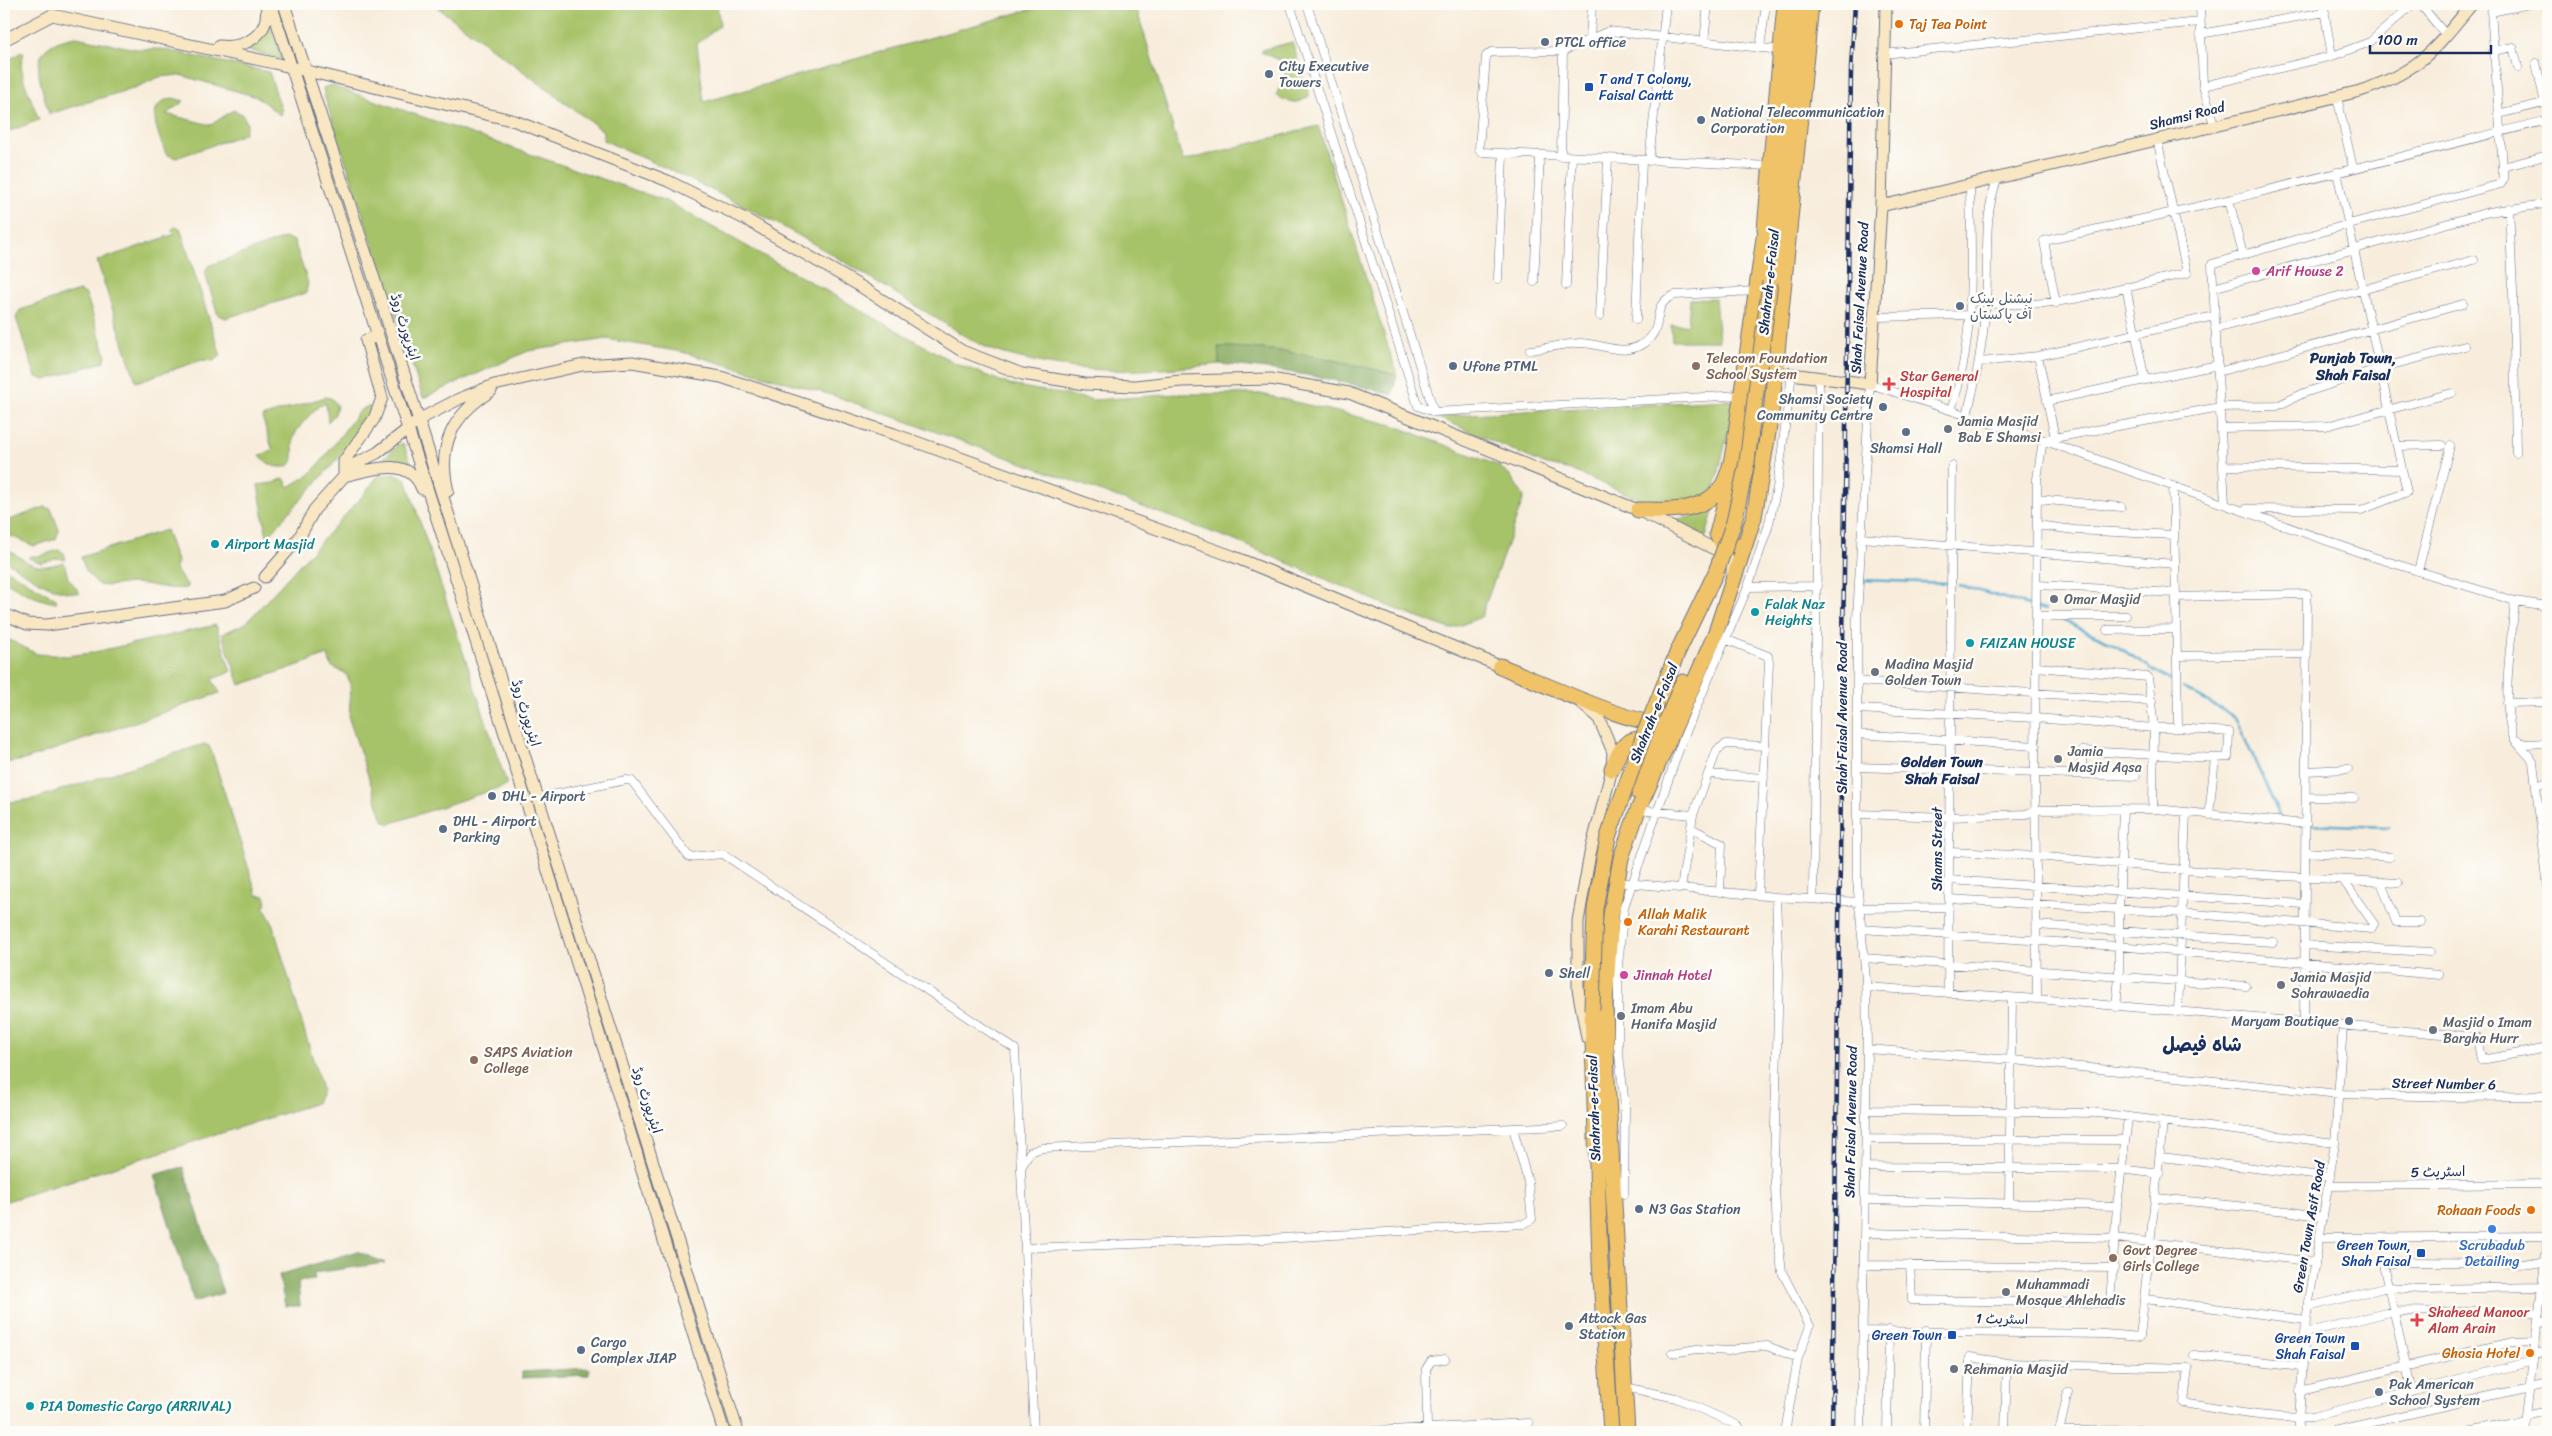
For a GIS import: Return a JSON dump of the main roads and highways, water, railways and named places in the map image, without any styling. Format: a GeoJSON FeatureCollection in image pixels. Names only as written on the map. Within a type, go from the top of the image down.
{"type":"FeatureCollection","features":[{"type":"Feature","properties":{"kind":"highway"},"geometry":{"type":"LineString","coordinates":[[1638,510],[1683,509],[1703,503],[1720,490],[1727,477],[1734,442],[1764,238],[1785,4]]}},
{"type":"Feature","properties":{"kind":"highway","name":"Shahrah-e-Faisal"},"geometry":{"type":"LineString","coordinates":[[1611,1432],[1600,1262],[1592,1065],[1595,909],[1608,837],[1644,732],[1678,651],[1716,572],[1734,522],[1746,462],[1770,282],[1799,4]]}},
{"type":"Feature","properties":{"kind":"highway","name":"Shahrah-e-Faisal"},"geometry":{"type":"LineString","coordinates":[[1627,1432],[1607,1080],[1605,1004],[1607,953],[1616,882],[1621,858],[1638,810],[1715,635],[1754,517],[1764,464],[1775,372],[1811,4]]}},
{"type":"Feature","properties":{"kind":"highway"},"geometry":{"type":"LineString","coordinates":[[1764,238],[1777,215]]}},
{"type":"Feature","properties":{"kind":"highway"},"geometry":{"type":"LineString","coordinates":[[1734,442],[1734,464],[1717,531],[1722,543],[1735,546],[1741,540],[1756,482],[1764,464]]}},
{"type":"Feature","properties":{"kind":"highway"},"geometry":{"type":"LineString","coordinates":[[1621,858],[1624,821],[1651,750],[1712,619],[1732,585]]}},
{"type":"Feature","properties":{"kind":"highway"},"geometry":{"type":"LineString","coordinates":[[1500,666],[1622,716],[1645,722],[1652,722],[1665,712],[1683,682]]}},
{"type":"Feature","properties":{"kind":"highway"},"geometry":{"type":"LineString","coordinates":[[1612,769],[1622,746],[1629,740],[1645,739],[1651,743],[1651,750]]}},
{"type":"Feature","properties":{"kind":"main road"},"geometry":{"type":"LineString","coordinates":[[183,43],[227,47],[244,45],[250,42],[262,30],[267,17],[266,4]]}},
{"type":"Feature","properties":{"kind":"main road","name":"ایئرپورٹ روڈ"},"geometry":{"type":"LineString","coordinates":[[271,4],[456,581],[724,1432]]}},
{"type":"Feature","properties":{"kind":"main road","name":"ایئرپورٹ روڈ"},"geometry":{"type":"LineString","coordinates":[[284,4],[304,71],[372,272],[536,798],[738,1432]]}},
{"type":"Feature","properties":{"kind":"main road","name":"Shah Faisal Avenue Road"},"geometry":{"type":"LineString","coordinates":[[1775,372],[1870,384],[1880,206],[1883,54],[1886,4]]}},
{"type":"Feature","properties":{"kind":"main road","name":"Shamsi Road"},"geometry":{"type":"LineString","coordinates":[[1880,206],[2336,97],[2387,82],[2414,68],[2446,35],[2472,4]]}},
{"type":"Feature","properties":{"kind":"main road"},"geometry":{"type":"LineString","coordinates":[[4,40],[52,15],[290,67],[516,121],[668,181],[746,220],[860,286],[962,351],[1022,374],[1085,384],[1134,386],[1181,381],[1271,380],[1349,393],[1638,510],[1726,555],[1732,565],[1732,585]]}},
{"type":"Feature","properties":{"kind":"main road"},"geometry":{"type":"LineString","coordinates":[[344,476],[344,461],[370,426],[382,398],[366,340],[377,336]]}},
{"type":"Feature","properties":{"kind":"main road"},"geometry":{"type":"LineString","coordinates":[[265,576],[299,538],[314,510],[358,461],[377,452],[418,421],[475,392],[583,365],[632,362],[721,377],[894,434],[1092,504],[1232,556],[1500,666],[1586,705],[1599,719],[1608,735],[1613,752],[1612,769],[1590,854],[1578,921],[1578,989],[1592,1065]]}},
{"type":"Feature","properties":{"kind":"main road"},"geometry":{"type":"LineString","coordinates":[[447,512],[449,496],[444,473],[444,460],[453,428],[469,406],[506,383]]}},
{"type":"Feature","properties":{"kind":"main road"},"geometry":{"type":"LineString","coordinates":[[344,476],[390,466],[414,476],[420,485],[449,574],[456,581]]}},
{"type":"Feature","properties":{"kind":"main road"},"geometry":{"type":"LineString","coordinates":[[4,614],[28,624],[47,625],[127,616],[225,601],[254,588]]}},
{"type":"Feature","properties":{"kind":"waterway"},"geometry":{"type":"LineString","coordinates":[[1860,580],[1950,583]]}},
{"type":"Feature","properties":{"kind":"waterway"},"geometry":{"type":"LineString","coordinates":[[1959,585],[2045,610]]}},
{"type":"Feature","properties":{"kind":"waterway"},"geometry":{"type":"LineString","coordinates":[[2064,621],[2110,642],[2171,681]]}},
{"type":"Feature","properties":{"kind":"waterway"},"geometry":{"type":"LineString","coordinates":[[2183,688],[2235,717],[2281,819]]}},
{"type":"Feature","properties":{"kind":"waterway"},"geometry":{"type":"LineString","coordinates":[[2307,824],[2388,827]]}},
{"type":"Feature","properties":{"kind":"railway"},"geometry":{"type":"LineString","coordinates":[[1832,1432],[1851,69],[1855,4]]}},
{"type":"Feature","properties":{"kind":"place","name":"Taj Tea Point"},"geometry":{"type":"Point","coordinates":[1899,24]}},
{"type":"Feature","properties":{"kind":"place","name":"PTCL office"},"geometry":{"type":"Point","coordinates":[1545,42]}},
{"type":"Feature","properties":{"kind":"place","name":"City Executive Towers"},"geometry":{"type":"Point","coordinates":[1269,74]}},
{"type":"Feature","properties":{"kind":"place","name":"T and T Colony, Faisal Cantt"},"geometry":{"type":"Point","coordinates":[1589,87]}},
{"type":"Feature","properties":{"kind":"place","name":"National Telecommunication Corporation"},"geometry":{"type":"Point","coordinates":[1701,120]}},
{"type":"Feature","properties":{"kind":"place","name":"Arif House 2"},"geometry":{"type":"Point","coordinates":[2256,271]}},
{"type":"Feature","properties":{"kind":"place","name":"نیشنل بینک آف پاکستان"},"geometry":{"type":"Point","coordinates":[1960,306]}},
{"type":"Feature","properties":{"kind":"place","name":"Ufone PTML"},"geometry":{"type":"Point","coordinates":[1453,366]}},
{"type":"Feature","properties":{"kind":"place","name":"Telecom Foundation School System"},"geometry":{"type":"Point","coordinates":[1696,366]}},
{"type":"Feature","properties":{"kind":"place","name":"Star General Hospital"},"geometry":{"type":"Point","coordinates":[1889,384]}},
{"type":"Feature","properties":{"kind":"place","name":"Shamsi Society Community Centre"},"geometry":{"type":"Point","coordinates":[1883,407]}},
{"type":"Feature","properties":{"kind":"place","name":"Jamia Masjid Bab E Shamsi"},"geometry":{"type":"Point","coordinates":[1948,429]}},
{"type":"Feature","properties":{"kind":"place","name":"Shamsi Hall"},"geometry":{"type":"Point","coordinates":[1906,432]}},
{"type":"Feature","properties":{"kind":"place","name":"Airport Masjid"},"geometry":{"type":"Point","coordinates":[215,544]}},
{"type":"Feature","properties":{"kind":"place","name":"Omar Masjid"},"geometry":{"type":"Point","coordinates":[2054,599]}},
{"type":"Feature","properties":{"kind":"place","name":"Falak Naz Heights"},"geometry":{"type":"Point","coordinates":[1755,612]}},
{"type":"Feature","properties":{"kind":"place","name":"FAIZAN HOUSE"},"geometry":{"type":"Point","coordinates":[1970,643]}},
{"type":"Feature","properties":{"kind":"place","name":"Madina Masjid Golden Town"},"geometry":{"type":"Point","coordinates":[1875,672]}},
{"type":"Feature","properties":{"kind":"place","name":"Jamia Masjid Aqsa"},"geometry":{"type":"Point","coordinates":[2058,759]}},
{"type":"Feature","properties":{"kind":"place","name":"DHL - Airport"},"geometry":{"type":"Point","coordinates":[492,796]}},
{"type":"Feature","properties":{"kind":"place","name":"DHL - Airport Parking"},"geometry":{"type":"Point","coordinates":[443,829]}},
{"type":"Feature","properties":{"kind":"place","name":"Allah Malik Karahi Restaurant"},"geometry":{"type":"Point","coordinates":[1628,922]}},
{"type":"Feature","properties":{"kind":"place","name":"Shell"},"geometry":{"type":"Point","coordinates":[1549,973]}},
{"type":"Feature","properties":{"kind":"place","name":"Jinnah Hotel"},"geometry":{"type":"Point","coordinates":[1624,975]}},
{"type":"Feature","properties":{"kind":"place","name":"Jamia Masjid Sohrawaedia"},"geometry":{"type":"Point","coordinates":[2281,985]}},
{"type":"Feature","properties":{"kind":"place","name":"Imam Abu Hanifa Masjid"},"geometry":{"type":"Point","coordinates":[1621,1016]}},
{"type":"Feature","properties":{"kind":"place","name":"Maryam Boutique"},"geometry":{"type":"Point","coordinates":[2349,1021]}},
{"type":"Feature","properties":{"kind":"place","name":"Masjid o Imam Bargha Hurr"},"geometry":{"type":"Point","coordinates":[2433,1030]}},
{"type":"Feature","properties":{"kind":"place","name":"SAPS Aviation College"},"geometry":{"type":"Point","coordinates":[474,1060]}},
{"type":"Feature","properties":{"kind":"place","name":"N3 Gas Station"},"geometry":{"type":"Point","coordinates":[1639,1209]}},
{"type":"Feature","properties":{"kind":"place","name":"Rohaan Foods"},"geometry":{"type":"Point","coordinates":[2531,1210]}},
{"type":"Feature","properties":{"kind":"place","name":"Scrubadub Detailing"},"geometry":{"type":"Point","coordinates":[2492,1229]}},
{"type":"Feature","properties":{"kind":"place","name":"Green Town, Shah Faisal"},"geometry":{"type":"Point","coordinates":[2421,1253]}},
{"type":"Feature","properties":{"kind":"place","name":"Govt Degree Girls College"},"geometry":{"type":"Point","coordinates":[2113,1258]}},
{"type":"Feature","properties":{"kind":"place","name":"Muhammadi Mosque Ahlehadis"},"geometry":{"type":"Point","coordinates":[2006,1292]}},
{"type":"Feature","properties":{"kind":"place","name":"Shaheed Manoor Alam Arain"},"geometry":{"type":"Point","coordinates":[2417,1320]}},
{"type":"Feature","properties":{"kind":"place","name":"Attock Gas Station"},"geometry":{"type":"Point","coordinates":[1569,1326]}},
{"type":"Feature","properties":{"kind":"place","name":"Green Town"},"geometry":{"type":"Point","coordinates":[1952,1335]}},
{"type":"Feature","properties":{"kind":"place","name":"Green Town Shah Faisal"},"geometry":{"type":"Point","coordinates":[2355,1346]}},
{"type":"Feature","properties":{"kind":"place","name":"Cargo Complex JIAP"},"geometry":{"type":"Point","coordinates":[581,1350]}},
{"type":"Feature","properties":{"kind":"place","name":"Ghosia Hotel"},"geometry":{"type":"Point","coordinates":[2530,1353]}},
{"type":"Feature","properties":{"kind":"place","name":"Rehmania Masjid"},"geometry":{"type":"Point","coordinates":[1954,1369]}},
{"type":"Feature","properties":{"kind":"place","name":"Pak American School System"},"geometry":{"type":"Point","coordinates":[2379,1392]}},
{"type":"Feature","properties":{"kind":"place","name":"PIA Domestic Cargo (ARRIVAL)"},"geometry":{"type":"Point","coordinates":[30,1406]}},
{"type":"Feature","properties":{"kind":"district","name":"Punjab Town, Shah Faisal"},"geometry":{"type":"Point","coordinates":[2353,366]}},
{"type":"Feature","properties":{"kind":"district","name":"Golden Town Shah Faisal"},"geometry":{"type":"Point","coordinates":[1942,770]}},
{"type":"Feature","properties":{"kind":"district","name":"شاہ فیصل"},"geometry":{"type":"Point","coordinates":[2202,1044]}}]}
